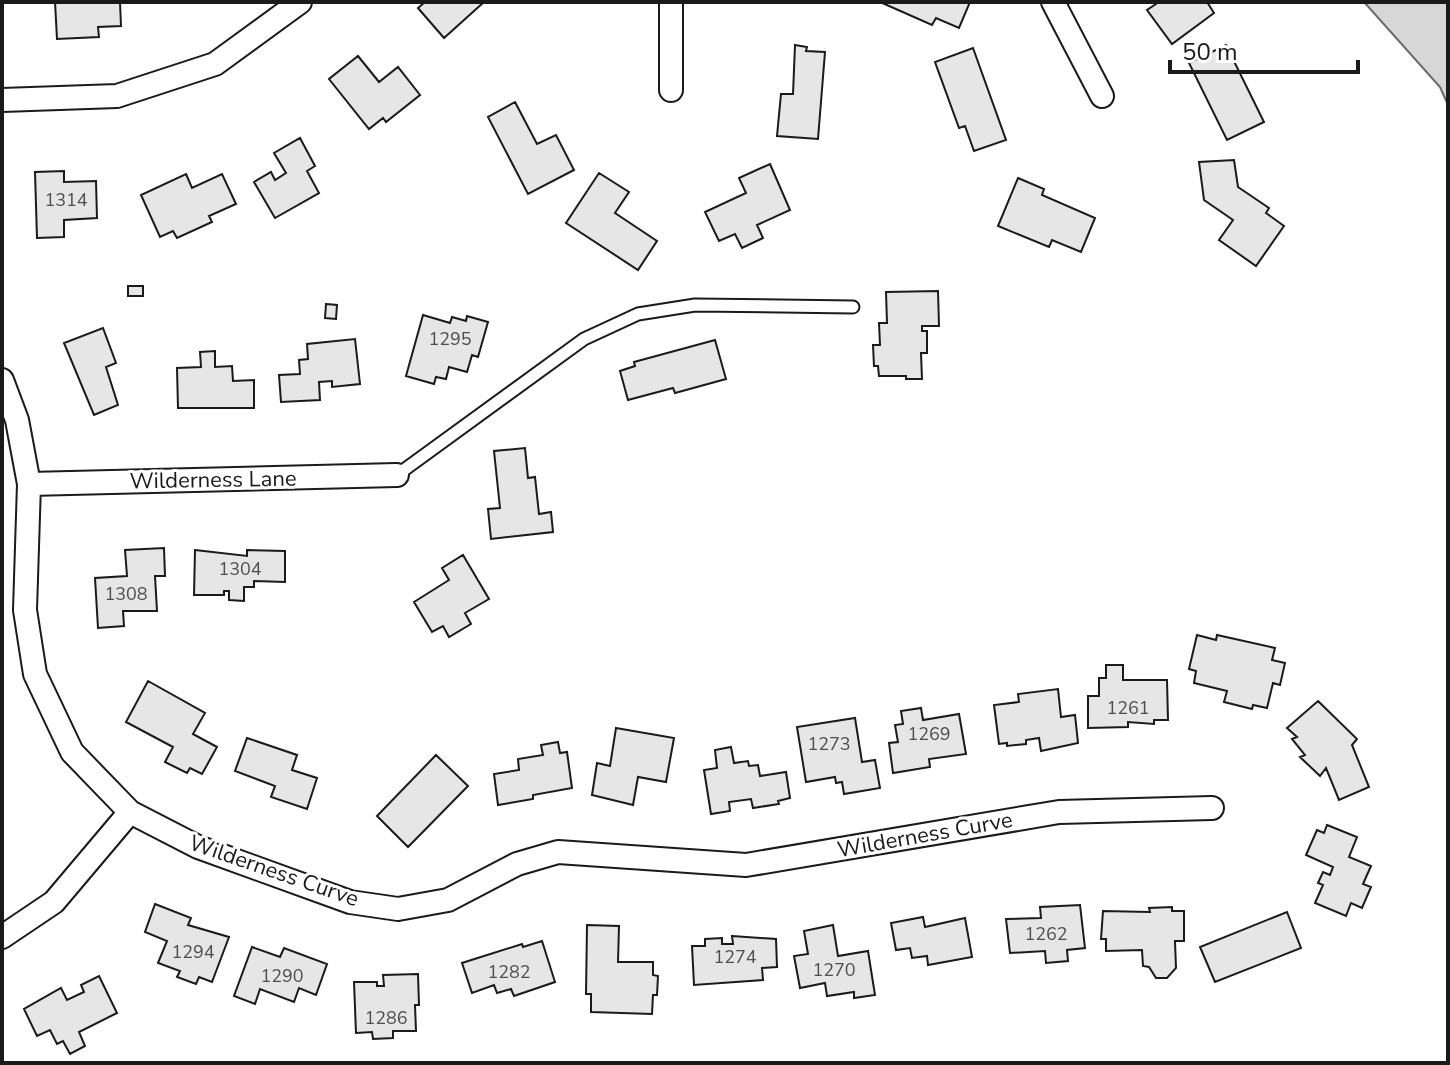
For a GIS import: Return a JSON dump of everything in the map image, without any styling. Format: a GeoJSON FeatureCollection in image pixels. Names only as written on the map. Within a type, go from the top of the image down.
{"type":"FeatureCollection","features":[{"type":"Feature","properties":{"kind":"street"},"geometry":{"type":"LineString","coordinates":[[2,100],[117,96],[215,64],[300,2]]}},
{"type":"Feature","properties":{"kind":"street"},"geometry":{"type":"LineString","coordinates":[[671,2],[671,90]]}},
{"type":"Feature","properties":{"kind":"street"},"geometry":{"type":"LineString","coordinates":[[1053,2],[1102,96]]}},
{"type":"Feature","properties":{"kind":"street","name":"Wilderness Curve"},"geometry":{"type":"LineString","coordinates":[[2,380],[17,420],[29,484],[25,610],[35,674],[72,752],[130,812],[198,847],[350,902],[398,909],[448,900],[517,864],[558,852],[746,865],[1059,812],[1212,808]]}},
{"type":"Feature","properties":{"kind":"street","name":"Wilderness Lane"},"geometry":{"type":"LineString","coordinates":[[29,484],[397,475]]}},
{"type":"Feature","properties":{"kind":"street"},"geometry":{"type":"LineString","coordinates":[[2,937],[54,902],[130,812]]}},
{"type":"Feature","properties":{"kind":"lane"},"geometry":{"type":"LineString","coordinates":[[397,475],[584,339],[638,314],[695,305],[853,307]]}},
{"type":"Feature","properties":{"kind":"shaded area"},"geometry":{"type":"Polygon","coordinates":[[[1364,2],[1448,2],[1448,105],[1440,87],[1364,2]]]}},
{"type":"Feature","properties":{"kind":"building"},"geometry":{"type":"Polygon","coordinates":[[[55,2],[120,2],[121,26],[98,27],[99,37],[57,39],[55,2]]]}},
{"type":"Feature","properties":{"kind":"building"},"geometry":{"type":"Polygon","coordinates":[[[425,2],[484,2],[444,38],[418,8],[425,2]]]}},
{"type":"Feature","properties":{"kind":"building"},"geometry":{"type":"Polygon","coordinates":[[[880,2],[970,2],[959,28],[936,18],[932,25],[880,2]]]}},
{"type":"Feature","properties":{"kind":"building"},"geometry":{"type":"Polygon","coordinates":[[[1159,2],[1207,2],[1214,13],[1172,44],[1147,10],[1159,2]]]}},
{"type":"Feature","properties":{"kind":"building"},"geometry":{"type":"Polygon","coordinates":[[[795,45],[807,47],[806,51],[825,52],[818,139],[777,136],[781,94],[793,94],[795,45]]]}},
{"type":"Feature","properties":{"kind":"building"},"geometry":{"type":"Polygon","coordinates":[[[1226,45],[1264,122],[1227,140],[1189,63],[1226,45]]]}},
{"type":"Feature","properties":{"kind":"building"},"geometry":{"type":"Polygon","coordinates":[[[973,48],[1006,140],[974,151],[965,126],[959,128],[935,62],[973,48]]]}},
{"type":"Feature","properties":{"kind":"building"},"geometry":{"type":"Polygon","coordinates":[[[358,56],[379,82],[398,67],[420,95],[386,122],[383,118],[369,129],[329,79],[358,56]]]}},
{"type":"Feature","properties":{"kind":"building"},"geometry":{"type":"Polygon","coordinates":[[[515,102],[537,144],[556,135],[574,170],[528,194],[488,117],[515,102]]]}},
{"type":"Feature","properties":{"kind":"building"},"geometry":{"type":"Polygon","coordinates":[[[300,138],[315,166],[307,171],[319,193],[275,218],[254,182],[271,172],[275,180],[286,173],[274,153],[300,138]]]}},
{"type":"Feature","properties":{"kind":"building"},"geometry":{"type":"Polygon","coordinates":[[[1234,160],[1238,187],[1269,208],[1266,213],[1284,226],[1256,266],[1219,240],[1233,220],[1204,200],[1199,162],[1234,160]]]}},
{"type":"Feature","properties":{"kind":"building"},"geometry":{"type":"Polygon","coordinates":[[[770,164],[790,210],[757,225],[763,238],[742,248],[735,234],[719,241],[705,212],[746,193],[739,178],[770,164]]]}},
{"type":"Feature","properties":{"kind":"building"},"geometry":{"type":"Polygon","coordinates":[[[64,171],[64,182],[96,181],[97,218],[64,220],[64,237],[37,238],[35,172],[64,171]]]}},
{"type":"Feature","properties":{"kind":"building"},"geometry":{"type":"Polygon","coordinates":[[[599,173],[629,192],[615,213],[657,241],[638,270],[566,223],[599,173]]]}},
{"type":"Feature","properties":{"kind":"building"},"geometry":{"type":"Polygon","coordinates":[[[186,174],[192,188],[222,174],[236,204],[209,216],[212,222],[177,238],[173,231],[160,237],[141,195],[186,174]]]}},
{"type":"Feature","properties":{"kind":"building"},"geometry":{"type":"Polygon","coordinates":[[[1018,178],[1044,189],[1042,195],[1095,218],[1081,252],[1052,240],[1049,247],[998,226],[1018,178]]]}},
{"type":"Feature","properties":{"kind":"building"},"geometry":{"type":"Polygon","coordinates":[[[128,286],[143,286],[143,296],[128,296],[128,286]]]}},
{"type":"Feature","properties":{"kind":"building"},"geometry":{"type":"Polygon","coordinates":[[[938,291],[939,326],[922,326],[922,331],[927,331],[927,353],[921,353],[922,379],[879,376],[878,366],[874,366],[873,345],[880,345],[879,323],[887,323],[886,292],[938,291]]]}},
{"type":"Feature","properties":{"kind":"building"},"geometry":{"type":"Polygon","coordinates":[[[326,304],[337,305],[336,319],[325,318],[326,304]]]}},
{"type":"Feature","properties":{"kind":"building"},"geometry":{"type":"Polygon","coordinates":[[[423,315],[450,323],[452,317],[466,321],[467,316],[488,322],[478,357],[472,355],[467,372],[449,367],[446,379],[436,377],[434,384],[406,376],[423,315]]]}},
{"type":"Feature","properties":{"kind":"building"},"geometry":{"type":"Polygon","coordinates":[[[103,328],[116,363],[106,367],[118,405],[94,415],[64,343],[103,328]]]}},
{"type":"Feature","properties":{"kind":"building"},"geometry":{"type":"Polygon","coordinates":[[[355,339],[360,384],[332,387],[332,381],[319,382],[320,400],[281,402],[279,375],[300,374],[299,360],[308,359],[307,344],[355,339]]]}},
{"type":"Feature","properties":{"kind":"building"},"geometry":{"type":"Polygon","coordinates":[[[715,340],[726,379],[675,393],[673,388],[628,400],[620,371],[635,366],[634,362],[715,340]]]}},
{"type":"Feature","properties":{"kind":"building"},"geometry":{"type":"Polygon","coordinates":[[[215,351],[215,367],[232,366],[233,381],[254,380],[254,408],[178,408],[177,368],[201,367],[200,352],[215,351]]]}},
{"type":"Feature","properties":{"kind":"building"},"geometry":{"type":"Polygon","coordinates":[[[525,448],[528,478],[535,477],[539,514],[551,512],[553,532],[491,539],[488,509],[500,508],[494,451],[525,448]]]}},
{"type":"Feature","properties":{"kind":"building"},"geometry":{"type":"Polygon","coordinates":[[[164,548],[165,576],[155,576],[157,611],[123,611],[124,626],[98,628],[95,578],[127,576],[125,550],[164,548]]]}},
{"type":"Feature","properties":{"kind":"building"},"geometry":{"type":"Polygon","coordinates":[[[195,550],[247,556],[247,550],[285,551],[285,582],[254,581],[254,587],[244,587],[244,601],[229,600],[229,591],[224,591],[224,595],[194,595],[195,550]]]}},
{"type":"Feature","properties":{"kind":"building"},"geometry":{"type":"Polygon","coordinates":[[[463,555],[489,599],[465,613],[471,624],[449,637],[443,626],[432,632],[414,602],[449,580],[442,568],[463,555]]]}},
{"type":"Feature","properties":{"kind":"building"},"geometry":{"type":"Polygon","coordinates":[[[1197,635],[1216,640],[1217,635],[1275,648],[1272,660],[1285,663],[1280,685],[1273,683],[1267,708],[1253,705],[1252,709],[1224,702],[1227,691],[1194,683],[1196,671],[1189,669],[1197,635]]]}},
{"type":"Feature","properties":{"kind":"building"},"geometry":{"type":"Polygon","coordinates":[[[1106,665],[1123,665],[1123,680],[1167,680],[1168,720],[1154,720],[1154,724],[1128,722],[1128,727],[1088,728],[1088,696],[1099,696],[1099,678],[1106,678],[1106,665]]]}},
{"type":"Feature","properties":{"kind":"building"},"geometry":{"type":"Polygon","coordinates":[[[148,681],[205,713],[193,734],[217,747],[202,774],[190,768],[187,773],[165,762],[173,747],[126,722],[148,681]]]}},
{"type":"Feature","properties":{"kind":"building"},"geometry":{"type":"Polygon","coordinates":[[[1058,689],[1061,717],[1075,715],[1078,743],[1041,751],[1039,738],[1026,740],[1026,744],[999,744],[994,705],[1019,702],[1018,694],[1058,689]]]}},
{"type":"Feature","properties":{"kind":"building"},"geometry":{"type":"Polygon","coordinates":[[[1318,701],[1357,739],[1352,745],[1369,787],[1339,800],[1326,768],[1320,776],[1300,757],[1305,755],[1292,739],[1297,737],[1287,728],[1318,701]]]}},
{"type":"Feature","properties":{"kind":"building"},"geometry":{"type":"Polygon","coordinates":[[[921,708],[923,720],[959,714],[966,754],[929,759],[930,767],[893,773],[889,743],[898,742],[895,725],[903,724],[901,711],[921,708]]]}},
{"type":"Feature","properties":{"kind":"building"},"geometry":{"type":"Polygon","coordinates":[[[855,718],[862,762],[875,760],[880,788],[844,794],[842,782],[836,783],[835,777],[806,782],[797,727],[855,718]]]}},
{"type":"Feature","properties":{"kind":"building"},"geometry":{"type":"Polygon","coordinates":[[[616,728],[674,738],[666,782],[638,777],[633,805],[592,795],[597,763],[610,766],[616,728]]]}},
{"type":"Feature","properties":{"kind":"building"},"geometry":{"type":"Polygon","coordinates":[[[247,738],[297,755],[292,770],[317,778],[307,809],[271,797],[275,786],[235,771],[247,738]]]}},
{"type":"Feature","properties":{"kind":"building"},"geometry":{"type":"Polygon","coordinates":[[[558,742],[560,753],[567,752],[572,788],[498,805],[494,774],[519,770],[518,759],[543,755],[541,745],[558,742]]]}},
{"type":"Feature","properties":{"kind":"building"},"geometry":{"type":"Polygon","coordinates":[[[731,747],[734,763],[748,761],[749,766],[758,765],[760,776],[786,772],[790,798],[778,801],[779,804],[753,808],[751,799],[729,802],[730,811],[711,814],[704,770],[717,768],[715,750],[731,747]]]}},
{"type":"Feature","properties":{"kind":"building"},"geometry":{"type":"Polygon","coordinates":[[[436,755],[468,786],[408,847],[377,816],[436,755]]]}},
{"type":"Feature","properties":{"kind":"building"},"geometry":{"type":"Polygon","coordinates":[[[1327,825],[1357,837],[1349,857],[1371,866],[1363,884],[1371,887],[1362,908],[1351,903],[1346,916],[1315,903],[1323,885],[1318,883],[1323,872],[1330,875],[1333,867],[1306,855],[1317,830],[1324,833],[1327,825]]]}},
{"type":"Feature","properties":{"kind":"building"},"geometry":{"type":"Polygon","coordinates":[[[155,904],[191,918],[188,925],[229,937],[212,982],[199,977],[196,984],[177,977],[180,971],[158,963],[167,941],[145,932],[155,904]]]}},
{"type":"Feature","properties":{"kind":"building"},"geometry":{"type":"Polygon","coordinates":[[[1080,905],[1085,948],[1067,950],[1068,961],[1046,963],[1045,951],[1010,953],[1006,919],[1041,918],[1040,907],[1080,905]]]}},
{"type":"Feature","properties":{"kind":"building"},"geometry":{"type":"Polygon","coordinates":[[[1172,907],[1172,911],[1184,911],[1184,941],[1175,941],[1176,968],[1167,978],[1156,978],[1149,967],[1143,966],[1142,950],[1106,951],[1106,939],[1101,939],[1103,911],[1150,912],[1149,908],[1172,907]]]}},
{"type":"Feature","properties":{"kind":"building"},"geometry":{"type":"Polygon","coordinates":[[[1287,912],[1301,948],[1215,982],[1200,947],[1287,912]]]}},
{"type":"Feature","properties":{"kind":"building"},"geometry":{"type":"Polygon","coordinates":[[[923,917],[925,927],[965,918],[972,957],[928,965],[927,956],[912,958],[910,948],[896,950],[891,923],[923,917]]]}},
{"type":"Feature","properties":{"kind":"building"},"geometry":{"type":"Polygon","coordinates":[[[587,925],[619,926],[618,962],[653,962],[653,975],[658,976],[652,1014],[591,1012],[591,994],[586,994],[587,925]]]}},
{"type":"Feature","properties":{"kind":"building"},"geometry":{"type":"Polygon","coordinates":[[[833,925],[838,956],[868,951],[875,995],[854,998],[854,992],[827,996],[825,983],[800,988],[794,956],[808,954],[804,931],[833,925]]]}},
{"type":"Feature","properties":{"kind":"building"},"geometry":{"type":"Polygon","coordinates":[[[732,936],[776,939],[777,967],[762,968],[763,980],[694,985],[692,946],[705,946],[705,939],[722,938],[722,944],[733,944],[732,936]]]}},
{"type":"Feature","properties":{"kind":"building"},"geometry":{"type":"Polygon","coordinates":[[[542,941],[555,982],[514,996],[511,989],[497,993],[494,985],[472,993],[462,963],[522,944],[523,947],[542,941]]]}},
{"type":"Feature","properties":{"kind":"building"},"geometry":{"type":"Polygon","coordinates":[[[252,947],[280,957],[284,948],[327,964],[316,995],[299,988],[294,1002],[260,989],[255,1004],[234,996],[252,947]]]}},
{"type":"Feature","properties":{"kind":"building"},"geometry":{"type":"Polygon","coordinates":[[[418,974],[416,1031],[393,1031],[393,1038],[373,1039],[372,1032],[356,1033],[354,982],[377,982],[377,986],[384,986],[383,975],[418,974]]]}},
{"type":"Feature","properties":{"kind":"building"},"geometry":{"type":"Polygon","coordinates":[[[99,976],[117,1013],[79,1032],[85,1046],[70,1054],[63,1041],[57,1044],[50,1030],[37,1036],[24,1009],[61,988],[67,1000],[84,992],[81,985],[99,976]]]}}]}
